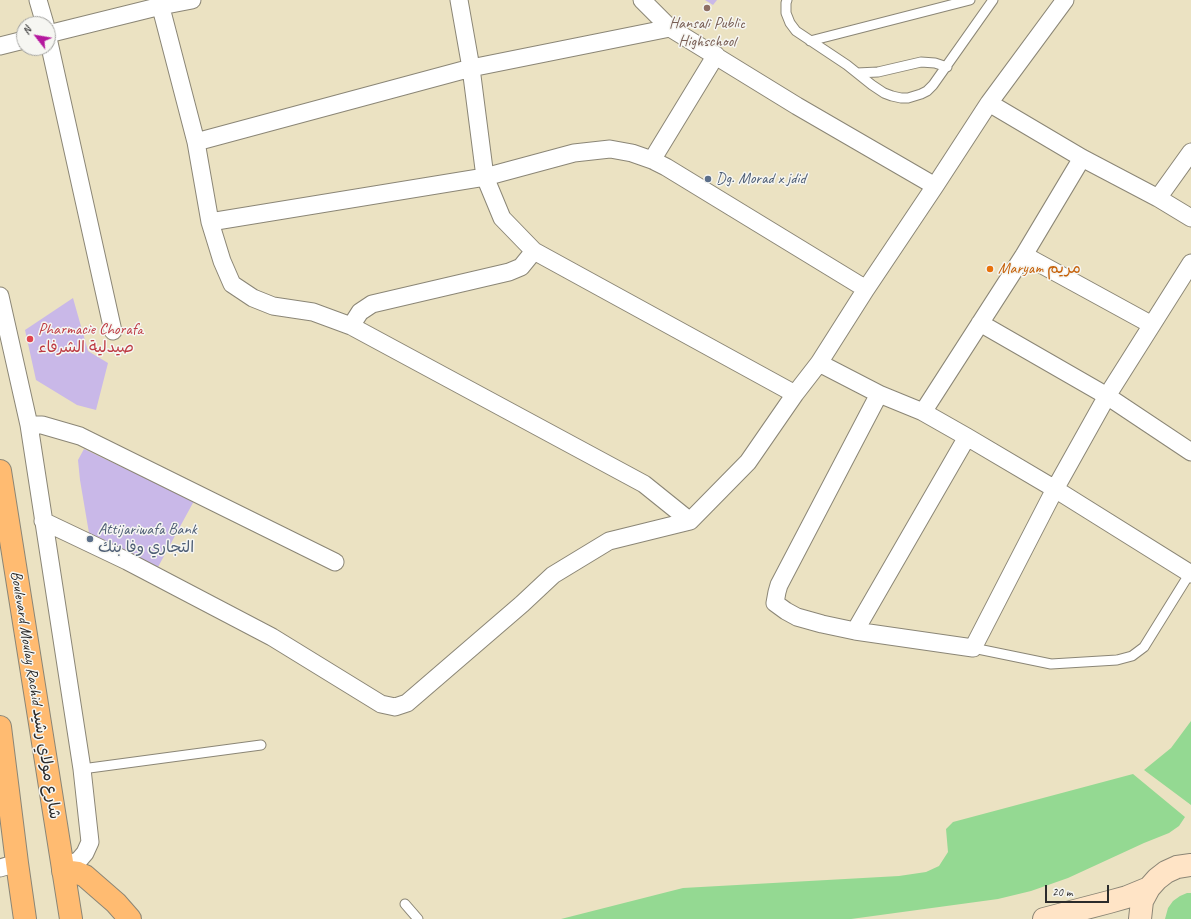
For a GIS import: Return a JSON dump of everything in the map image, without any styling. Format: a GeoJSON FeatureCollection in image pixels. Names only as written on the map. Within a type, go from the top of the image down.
{"type":"FeatureCollection","features":[{"type":"Feature","properties":{"kind":"main road","name":"Boulevard Moulay Rachid شارع مولاي رشيد"},"geometry":{"type":"LineString","coordinates":[[0,471],[71,919]]}},
{"type":"Feature","properties":{"kind":"main road"},"geometry":{"type":"LineString","coordinates":[[0,727],[5,863],[25,919]]}},
{"type":"Feature","properties":{"kind":"main road"},"geometry":{"type":"LineString","coordinates":[[62,869],[85,876],[116,903],[130,919]]}},
{"type":"Feature","properties":{"kind":"street"},"geometry":{"type":"LineString","coordinates":[[38,0],[43,16]]}},
{"type":"Feature","properties":{"kind":"street"},"geometry":{"type":"LineString","coordinates":[[56,32],[160,3],[192,0]]}},
{"type":"Feature","properties":{"kind":"street"},"geometry":{"type":"LineString","coordinates":[[458,0],[471,68],[485,177],[502,218],[534,251],[795,394]]}},
{"type":"Feature","properties":{"kind":"street"},"geometry":{"type":"LineString","coordinates":[[642,0],[670,28],[798,106],[935,186]]}},
{"type":"Feature","properties":{"kind":"street"},"geometry":{"type":"LineString","coordinates":[[43,521],[127,561],[272,637],[381,704],[395,707],[407,703],[522,604],[553,575],[609,541],[690,521],[748,462],[795,394],[819,363],[989,103],[1065,0]]}},
{"type":"Feature","properties":{"kind":"street"},"geometry":{"type":"LineString","coordinates":[[160,3],[196,142],[210,222],[222,260],[232,284],[253,298],[273,306],[313,312],[352,326],[644,484],[690,521]]}},
{"type":"Feature","properties":{"kind":"street"},"geometry":{"type":"LineString","coordinates":[[196,142],[471,68],[670,28]]}},
{"type":"Feature","properties":{"kind":"street"},"geometry":{"type":"LineString","coordinates":[[0,46],[16,42]]}},
{"type":"Feature","properties":{"kind":"street"},"geometry":{"type":"LineString","coordinates":[[652,160],[716,55]]}},
{"type":"Feature","properties":{"kind":"street"},"geometry":{"type":"LineString","coordinates":[[52,56],[113,331]]}},
{"type":"Feature","properties":{"kind":"street"},"geometry":{"type":"LineString","coordinates":[[989,103],[1082,158],[1158,198],[1191,218]]}},
{"type":"Feature","properties":{"kind":"street"},"geometry":{"type":"LineString","coordinates":[[210,222],[485,177],[574,153],[610,149],[632,153],[652,160],[683,177],[866,289]]}},
{"type":"Feature","properties":{"kind":"street"},"geometry":{"type":"LineString","coordinates":[[1158,198],[1191,152]]}},
{"type":"Feature","properties":{"kind":"street"},"geometry":{"type":"LineString","coordinates":[[923,412],[1024,255],[1082,158]]}},
{"type":"Feature","properties":{"kind":"street"},"geometry":{"type":"LineString","coordinates":[[352,326],[360,312],[372,304],[509,272],[521,267],[534,251]]}},
{"type":"Feature","properties":{"kind":"street"},"geometry":{"type":"LineString","coordinates":[[1024,255],[1152,325]]}},
{"type":"Feature","properties":{"kind":"street"},"geometry":{"type":"LineString","coordinates":[[879,394],[782,579],[775,603],[797,617],[822,624],[855,631],[973,648],[1056,489],[1108,396],[1191,263]]}},
{"type":"Feature","properties":{"kind":"street"},"geometry":{"type":"LineString","coordinates":[[0,296],[29,425],[82,769],[91,860],[99,888]]}},
{"type":"Feature","properties":{"kind":"street"},"geometry":{"type":"LineString","coordinates":[[980,323],[1108,396],[1191,452]]}},
{"type":"Feature","properties":{"kind":"street"},"geometry":{"type":"LineString","coordinates":[[819,363],[879,394],[923,412],[1056,489],[1191,573]]}},
{"type":"Feature","properties":{"kind":"street"},"geometry":{"type":"LineString","coordinates":[[29,425],[42,425],[80,436],[335,562]]}},
{"type":"Feature","properties":{"kind":"street"},"geometry":{"type":"LineString","coordinates":[[855,631],[967,437]]}},
{"type":"Feature","properties":{"kind":"street"},"geometry":{"type":"LineString","coordinates":[[62,869],[79,860],[85,853],[90,842]]}},
{"type":"Feature","properties":{"kind":"street"},"geometry":{"type":"LineString","coordinates":[[1140,919],[1142,902],[1149,888],[1156,879],[1177,867],[1190,864]]}},
{"type":"Feature","properties":{"kind":"street"},"geometry":{"type":"LineString","coordinates":[[1044,919],[1115,900],[1149,888]]}},
{"type":"Feature","properties":{"kind":"lane"},"geometry":{"type":"LineString","coordinates":[[787,0],[786,14],[796,31],[847,65],[884,93],[892,96],[908,98],[927,91],[933,85],[993,0]]}},
{"type":"Feature","properties":{"kind":"lane"},"geometry":{"type":"LineString","coordinates":[[810,41],[970,0]]}},
{"type":"Feature","properties":{"kind":"lane"},"geometry":{"type":"LineString","coordinates":[[857,73],[878,72],[921,62],[935,63],[947,67]]}},
{"type":"Feature","properties":{"kind":"lane"},"geometry":{"type":"LineString","coordinates":[[973,648],[1051,664],[1117,660],[1132,656],[1144,647],[1191,573]]}},
{"type":"Feature","properties":{"kind":"lane"},"geometry":{"type":"LineString","coordinates":[[82,769],[261,745]]}},
{"type":"Feature","properties":{"kind":"lane"},"geometry":{"type":"LineString","coordinates":[[405,904],[418,919]]}},
{"type":"Feature","properties":{"kind":"green space"},"geometry":{"type":"Polygon","coordinates":[[[1191,721],[1191,805],[1144,770],[1171,748],[1191,721]]]}},
{"type":"Feature","properties":{"kind":"green space"},"geometry":{"type":"Polygon","coordinates":[[[1133,774],[1185,817],[1179,826],[1169,833],[1068,878],[1031,891],[998,899],[851,919],[561,919],[683,888],[899,876],[926,872],[939,866],[948,852],[946,829],[953,822],[1133,774]]]}},
{"type":"Feature","properties":{"kind":"green space"},"geometry":{"type":"Polygon","coordinates":[[[1187,893],[1191,893],[1191,919],[1165,919],[1168,908],[1173,901],[1187,893]]]}},
{"type":"Feature","properties":{"kind":"building"},"geometry":{"type":"Polygon","coordinates":[[[705,0],[717,0],[713,5],[705,0]]]}},
{"type":"Feature","properties":{"kind":"building"},"geometry":{"type":"Polygon","coordinates":[[[73,298],[88,351],[108,363],[96,410],[77,405],[36,380],[25,330],[73,298]]]}},
{"type":"Feature","properties":{"kind":"building"},"geometry":{"type":"Polygon","coordinates":[[[84,449],[194,501],[158,567],[90,539],[78,460],[84,449]]]}},
{"type":"Feature","properties":{"kind":"place","name":"Hansali Public Highschool"},"geometry":{"type":"Point","coordinates":[707,8]}},
{"type":"Feature","properties":{"kind":"place","name":"Dg. Morad x jdid"},"geometry":{"type":"Point","coordinates":[708,179]}},
{"type":"Feature","properties":{"kind":"place","name":"Maryam مريم"},"geometry":{"type":"Point","coordinates":[990,269]}},
{"type":"Feature","properties":{"kind":"place","name":"Pharmacie Chorafa صيدلية الشرفاء"},"geometry":{"type":"Point","coordinates":[30,339]}},
{"type":"Feature","properties":{"kind":"place","name":"Attijariwafa Bank التجاري وفا بنك"},"geometry":{"type":"Point","coordinates":[90,539]}}]}
